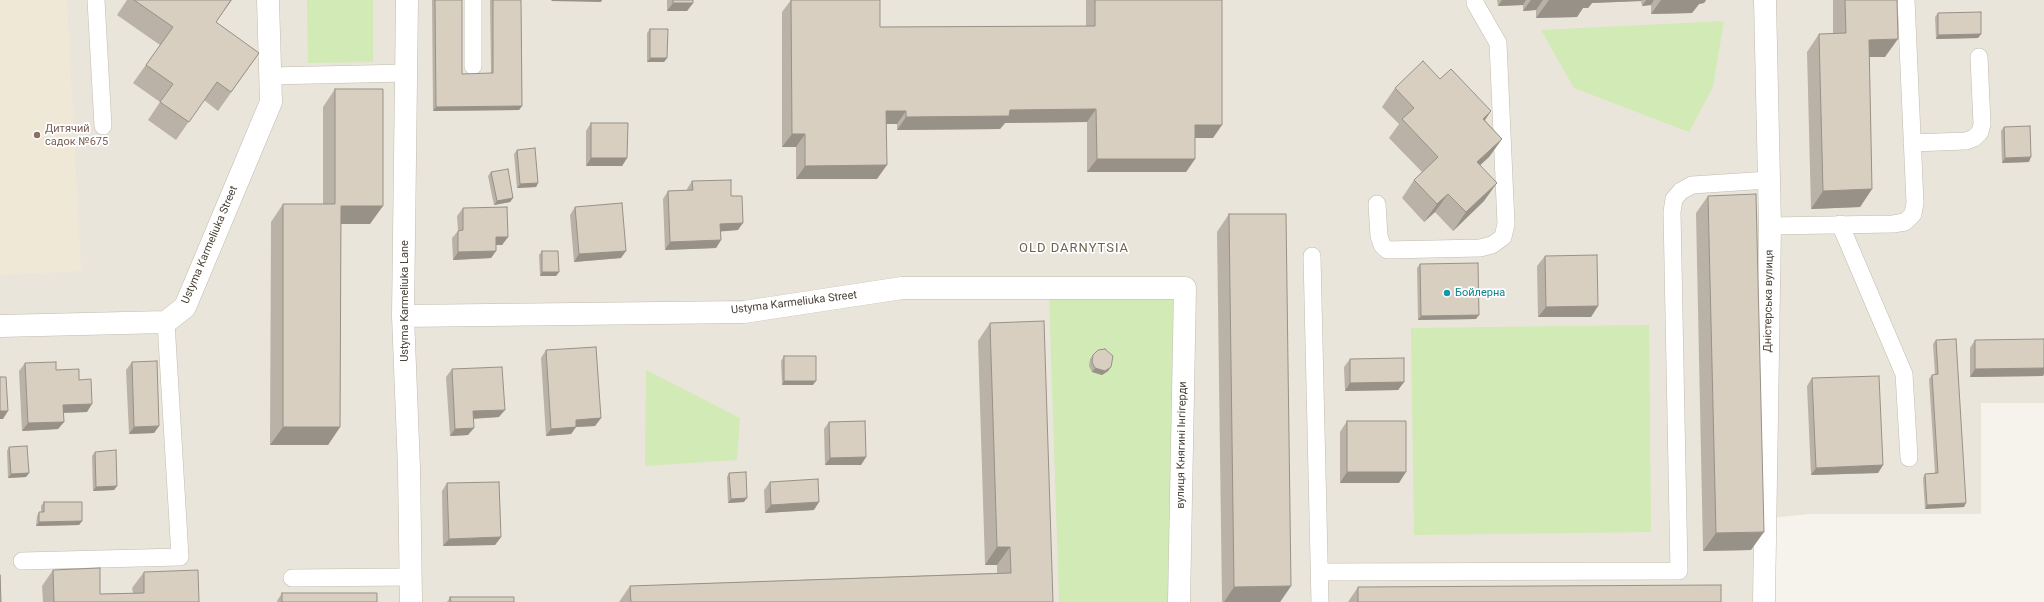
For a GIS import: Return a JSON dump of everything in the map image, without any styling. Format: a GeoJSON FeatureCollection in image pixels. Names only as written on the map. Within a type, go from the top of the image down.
{"type":"FeatureCollection","features":[{"type":"Feature","properties":{"kind":"street","name":"Ustyma Karmeliuka Street"},"geometry":{"type":"LineString","coordinates":[[166,322],[185,307],[271,102],[268,0]]}},
{"type":"Feature","properties":{"kind":"street","name":"Ustyma Karmeliuka Lane"},"geometry":{"type":"LineString","coordinates":[[407,0],[403,316],[409,468],[411,602]]}},
{"type":"Feature","properties":{"kind":"street","name":"Дністерська вулиця"},"geometry":{"type":"LineString","coordinates":[[1764,602],[1770,226],[1765,0]]}},
{"type":"Feature","properties":{"kind":"street","name":"Ustyma Karmeliuka Street"},"geometry":{"type":"LineString","coordinates":[[403,316],[744,312],[902,288],[1185,288]]}},
{"type":"Feature","properties":{"kind":"street","name":"вулиця Княгині Інгігерди"},"geometry":{"type":"LineString","coordinates":[[1179,602],[1185,288]]}},
{"type":"Feature","properties":{"kind":"street"},"geometry":{"type":"LineString","coordinates":[[0,326],[166,322]]}},
{"type":"Feature","properties":{"kind":"lane"},"geometry":{"type":"LineString","coordinates":[[96,0],[103,126]]}},
{"type":"Feature","properties":{"kind":"lane"},"geometry":{"type":"LineString","coordinates":[[473,0],[473,66]]}},
{"type":"Feature","properties":{"kind":"lane"},"geometry":{"type":"LineString","coordinates":[[1377,204],[1379,236],[1382,245],[1387,250],[1480,248],[1492,245],[1504,237],[1506,224],[1498,43],[1475,3],[1475,0]]}},
{"type":"Feature","properties":{"kind":"lane"},"geometry":{"type":"LineString","coordinates":[[1770,226],[1893,224],[1905,222],[1913,214],[1916,202],[1906,0]]}},
{"type":"Feature","properties":{"kind":"lane"},"geometry":{"type":"LineString","coordinates":[[1912,143],[1966,141],[1974,138],[1980,132],[1982,124],[1979,57]]}},
{"type":"Feature","properties":{"kind":"lane"},"geometry":{"type":"LineString","coordinates":[[270,76],[407,73]]}},
{"type":"Feature","properties":{"kind":"lane"},"geometry":{"type":"LineString","coordinates":[[1320,572],[1679,572],[1672,220],[1674,199],[1681,192],[1692,185],[1769,180]]}},
{"type":"Feature","properties":{"kind":"lane"},"geometry":{"type":"LineString","coordinates":[[1840,224],[1904,374],[1909,458]]}},
{"type":"Feature","properties":{"kind":"lane"},"geometry":{"type":"LineString","coordinates":[[1312,256],[1320,602]]}},
{"type":"Feature","properties":{"kind":"lane"},"geometry":{"type":"LineString","coordinates":[[22,561],[180,557],[166,322]]}},
{"type":"Feature","properties":{"kind":"lane"},"geometry":{"type":"LineString","coordinates":[[292,578],[410,577]]}},
{"type":"Feature","properties":{"kind":"shaded area"},"geometry":{"type":"Polygon","coordinates":[[[0,0],[2044,0],[2044,403],[1981,403],[1981,514],[1810,514],[1771,518],[1770,602],[0,602],[0,0]]]}},
{"type":"Feature","properties":{"kind":"shaded area","name":"Дитячий садок №675"},"geometry":{"type":"Polygon","coordinates":[[[0,0],[67,0],[81,271],[0,275],[0,0]]]}},
{"type":"Feature","properties":{"kind":"green space"},"geometry":{"type":"Polygon","coordinates":[[[307,0],[373,0],[373,62],[308,63],[307,0]]]}},
{"type":"Feature","properties":{"kind":"green space"},"geometry":{"type":"Polygon","coordinates":[[[1724,21],[1713,87],[1689,132],[1574,88],[1541,30],[1724,21]]]}},
{"type":"Feature","properties":{"kind":"green space"},"geometry":{"type":"Polygon","coordinates":[[[1049,294],[1173,296],[1171,602],[1059,602],[1049,294]]]}},
{"type":"Feature","properties":{"kind":"green space"},"geometry":{"type":"Polygon","coordinates":[[[1649,325],[1651,532],[1414,535],[1411,328],[1649,325]]]}},
{"type":"Feature","properties":{"kind":"green space"},"geometry":{"type":"Polygon","coordinates":[[[646,370],[740,418],[737,460],[645,466],[646,370]]]}},
{"type":"Feature","properties":{"kind":"building"},"geometry":{"type":"Polygon","coordinates":[[[134,0],[231,0],[216,22],[259,53],[231,92],[217,82],[189,122],[160,102],[173,84],[146,65],[173,27],[134,0]]]}},
{"type":"Feature","properties":{"kind":"building"},"geometry":{"type":"Polygon","coordinates":[[[435,0],[462,0],[462,74],[493,73],[493,0],[521,0],[522,106],[436,107],[435,0]]]}},
{"type":"Feature","properties":{"kind":"building"},"geometry":{"type":"Polygon","coordinates":[[[673,0],[693,0],[693,3],[673,3],[673,0]]]}},
{"type":"Feature","properties":{"kind":"building"},"geometry":{"type":"Polygon","coordinates":[[[791,0],[880,0],[880,27],[1095,26],[1095,0],[1222,0],[1222,125],[1195,125],[1195,159],[1097,159],[1096,109],[1010,110],[1009,116],[906,117],[906,111],[886,111],[887,165],[805,166],[805,134],[792,134],[791,0]]]}},
{"type":"Feature","properties":{"kind":"building"},"geometry":{"type":"Polygon","coordinates":[[[1845,0],[1897,0],[1898,39],[1869,40],[1872,189],[1823,191],[1819,34],[1846,33],[1845,0]]]}},
{"type":"Feature","properties":{"kind":"building"},"geometry":{"type":"Polygon","coordinates":[[[1981,12],[1981,34],[1938,35],[1938,13],[1981,12]]]}},
{"type":"Feature","properties":{"kind":"building"},"geometry":{"type":"Polygon","coordinates":[[[650,29],[668,29],[667,58],[650,58],[650,29]]]}},
{"type":"Feature","properties":{"kind":"building"},"geometry":{"type":"Polygon","coordinates":[[[1423,61],[1440,79],[1451,69],[1491,111],[1483,119],[1502,139],[1477,162],[1497,183],[1466,212],[1448,194],[1437,204],[1414,180],[1438,157],[1402,119],[1414,108],[1395,88],[1423,61]]]}},
{"type":"Feature","properties":{"kind":"building"},"geometry":{"type":"Polygon","coordinates":[[[335,89],[383,89],[383,206],[341,206],[340,427],[283,427],[283,204],[335,204],[335,89]]]}},
{"type":"Feature","properties":{"kind":"building"},"geometry":{"type":"Polygon","coordinates":[[[591,123],[628,123],[627,158],[591,158],[591,123]]]}},
{"type":"Feature","properties":{"kind":"building"},"geometry":{"type":"Polygon","coordinates":[[[2030,126],[2031,157],[2005,158],[2004,127],[2030,126]]]}},
{"type":"Feature","properties":{"kind":"building"},"geometry":{"type":"Polygon","coordinates":[[[535,148],[538,183],[520,184],[517,150],[535,148]]]}},
{"type":"Feature","properties":{"kind":"building"},"geometry":{"type":"Polygon","coordinates":[[[508,169],[513,198],[497,201],[491,172],[508,169]]]}},
{"type":"Feature","properties":{"kind":"building"},"geometry":{"type":"Polygon","coordinates":[[[731,180],[731,196],[742,196],[743,223],[720,224],[721,240],[670,242],[668,191],[693,190],[692,181],[731,180]]]}},
{"type":"Feature","properties":{"kind":"building"},"geometry":{"type":"Polygon","coordinates":[[[1756,194],[1764,532],[1716,533],[1708,196],[1756,194]]]}},
{"type":"Feature","properties":{"kind":"building"},"geometry":{"type":"Polygon","coordinates":[[[622,203],[626,251],[579,254],[575,207],[622,203]]]}},
{"type":"Feature","properties":{"kind":"building"},"geometry":{"type":"Polygon","coordinates":[[[507,207],[508,237],[496,237],[496,251],[458,252],[458,231],[463,230],[463,208],[507,207]]]}},
{"type":"Feature","properties":{"kind":"building"},"geometry":{"type":"Polygon","coordinates":[[[1229,214],[1286,214],[1291,586],[1234,587],[1229,214]]]}},
{"type":"Feature","properties":{"kind":"building"},"geometry":{"type":"Polygon","coordinates":[[[542,251],[558,251],[559,272],[542,272],[542,251]]]}},
{"type":"Feature","properties":{"kind":"building"},"geometry":{"type":"Polygon","coordinates":[[[1597,255],[1598,306],[1546,307],[1545,256],[1597,255]]]}},
{"type":"Feature","properties":{"kind":"building","name":"Бойлерна"},"geometry":{"type":"Polygon","coordinates":[[[1478,263],[1479,315],[1421,316],[1420,264],[1478,263]]]}},
{"type":"Feature","properties":{"kind":"building"},"geometry":{"type":"Polygon","coordinates":[[[1044,321],[1053,602],[631,602],[630,586],[1011,573],[1010,547],[997,547],[990,323],[1044,321]]]}},
{"type":"Feature","properties":{"kind":"building"},"geometry":{"type":"Polygon","coordinates":[[[1956,339],[1966,503],[1927,505],[1925,474],[1938,473],[1932,375],[1938,374],[1936,340],[1956,339]]]}},
{"type":"Feature","properties":{"kind":"building"},"geometry":{"type":"Polygon","coordinates":[[[2044,339],[2044,368],[1975,369],[1975,340],[2044,339]]]}},
{"type":"Feature","properties":{"kind":"building"},"geometry":{"type":"Polygon","coordinates":[[[596,347],[601,418],[576,420],[576,427],[551,429],[546,350],[596,347]]]}},
{"type":"Feature","properties":{"kind":"building"},"geometry":{"type":"Polygon","coordinates":[[[1105,349],[1113,356],[1111,367],[1105,371],[1095,368],[1092,362],[1093,355],[1098,350],[1105,349]]]}},
{"type":"Feature","properties":{"kind":"building"},"geometry":{"type":"Polygon","coordinates":[[[784,356],[816,356],[816,381],[784,381],[784,356]]]}},
{"type":"Feature","properties":{"kind":"building"},"geometry":{"type":"Polygon","coordinates":[[[1404,358],[1404,382],[1350,383],[1350,359],[1404,358]]]}},
{"type":"Feature","properties":{"kind":"building"},"geometry":{"type":"Polygon","coordinates":[[[157,361],[159,426],[134,427],[132,362],[157,361]]]}},
{"type":"Feature","properties":{"kind":"building"},"geometry":{"type":"Polygon","coordinates":[[[56,362],[56,370],[79,369],[79,380],[91,379],[92,404],[63,405],[64,422],[28,423],[25,363],[56,362]]]}},
{"type":"Feature","properties":{"kind":"building"},"geometry":{"type":"Polygon","coordinates":[[[502,367],[505,410],[473,411],[474,428],[455,429],[452,369],[502,367]]]}},
{"type":"Feature","properties":{"kind":"building"},"geometry":{"type":"Polygon","coordinates":[[[1879,376],[1883,465],[1816,468],[1812,378],[1879,376]]]}},
{"type":"Feature","properties":{"kind":"building"},"geometry":{"type":"Polygon","coordinates":[[[0,377],[6,377],[8,411],[0,411],[0,377]]]}},
{"type":"Feature","properties":{"kind":"building"},"geometry":{"type":"Polygon","coordinates":[[[865,421],[866,457],[830,458],[829,422],[865,421]]]}},
{"type":"Feature","properties":{"kind":"building"},"geometry":{"type":"Polygon","coordinates":[[[1347,421],[1406,421],[1406,472],[1347,472],[1347,421]]]}},
{"type":"Feature","properties":{"kind":"building"},"geometry":{"type":"Polygon","coordinates":[[[27,446],[29,473],[11,474],[9,447],[27,446]]]}},
{"type":"Feature","properties":{"kind":"building"},"geometry":{"type":"Polygon","coordinates":[[[116,450],[117,486],[96,487],[95,452],[116,450]]]}},
{"type":"Feature","properties":{"kind":"building"},"geometry":{"type":"Polygon","coordinates":[[[746,472],[747,498],[731,499],[729,473],[746,472]]]}},
{"type":"Feature","properties":{"kind":"building"},"geometry":{"type":"Polygon","coordinates":[[[818,479],[819,502],[771,505],[770,482],[818,479]]]}},
{"type":"Feature","properties":{"kind":"building"},"geometry":{"type":"Polygon","coordinates":[[[499,482],[501,537],[449,539],[447,483],[499,482]]]}},
{"type":"Feature","properties":{"kind":"building"},"geometry":{"type":"Polygon","coordinates":[[[44,502],[82,502],[82,521],[39,522],[39,512],[44,512],[44,502]]]}},
{"type":"Feature","properties":{"kind":"building"},"geometry":{"type":"Polygon","coordinates":[[[100,568],[100,594],[144,593],[144,572],[198,570],[199,602],[54,602],[53,570],[100,568]]]}},
{"type":"Feature","properties":{"kind":"building"},"geometry":{"type":"Polygon","coordinates":[[[0,575],[1,602],[0,602],[0,575]]]}},
{"type":"Feature","properties":{"kind":"building"},"geometry":{"type":"Polygon","coordinates":[[[1721,585],[1721,602],[1358,602],[1358,587],[1721,585]]]}},
{"type":"Feature","properties":{"kind":"building"},"geometry":{"type":"Polygon","coordinates":[[[282,593],[377,593],[377,602],[282,602],[282,593]]]}},
{"type":"Feature","properties":{"kind":"building"},"geometry":{"type":"Polygon","coordinates":[[[450,597],[514,597],[514,602],[451,602],[450,597]]]}},
{"type":"Feature","properties":{"kind":"place","name":"Дитячий садок №675"},"geometry":{"type":"Point","coordinates":[37,135]}},
{"type":"Feature","properties":{"kind":"place","name":"Бойлерна"},"geometry":{"type":"Point","coordinates":[1447,293]}},
{"type":"Feature","properties":{"kind":"district","name":"OLD DARNYTSIA"},"geometry":{"type":"Point","coordinates":[1074,249]}}]}
